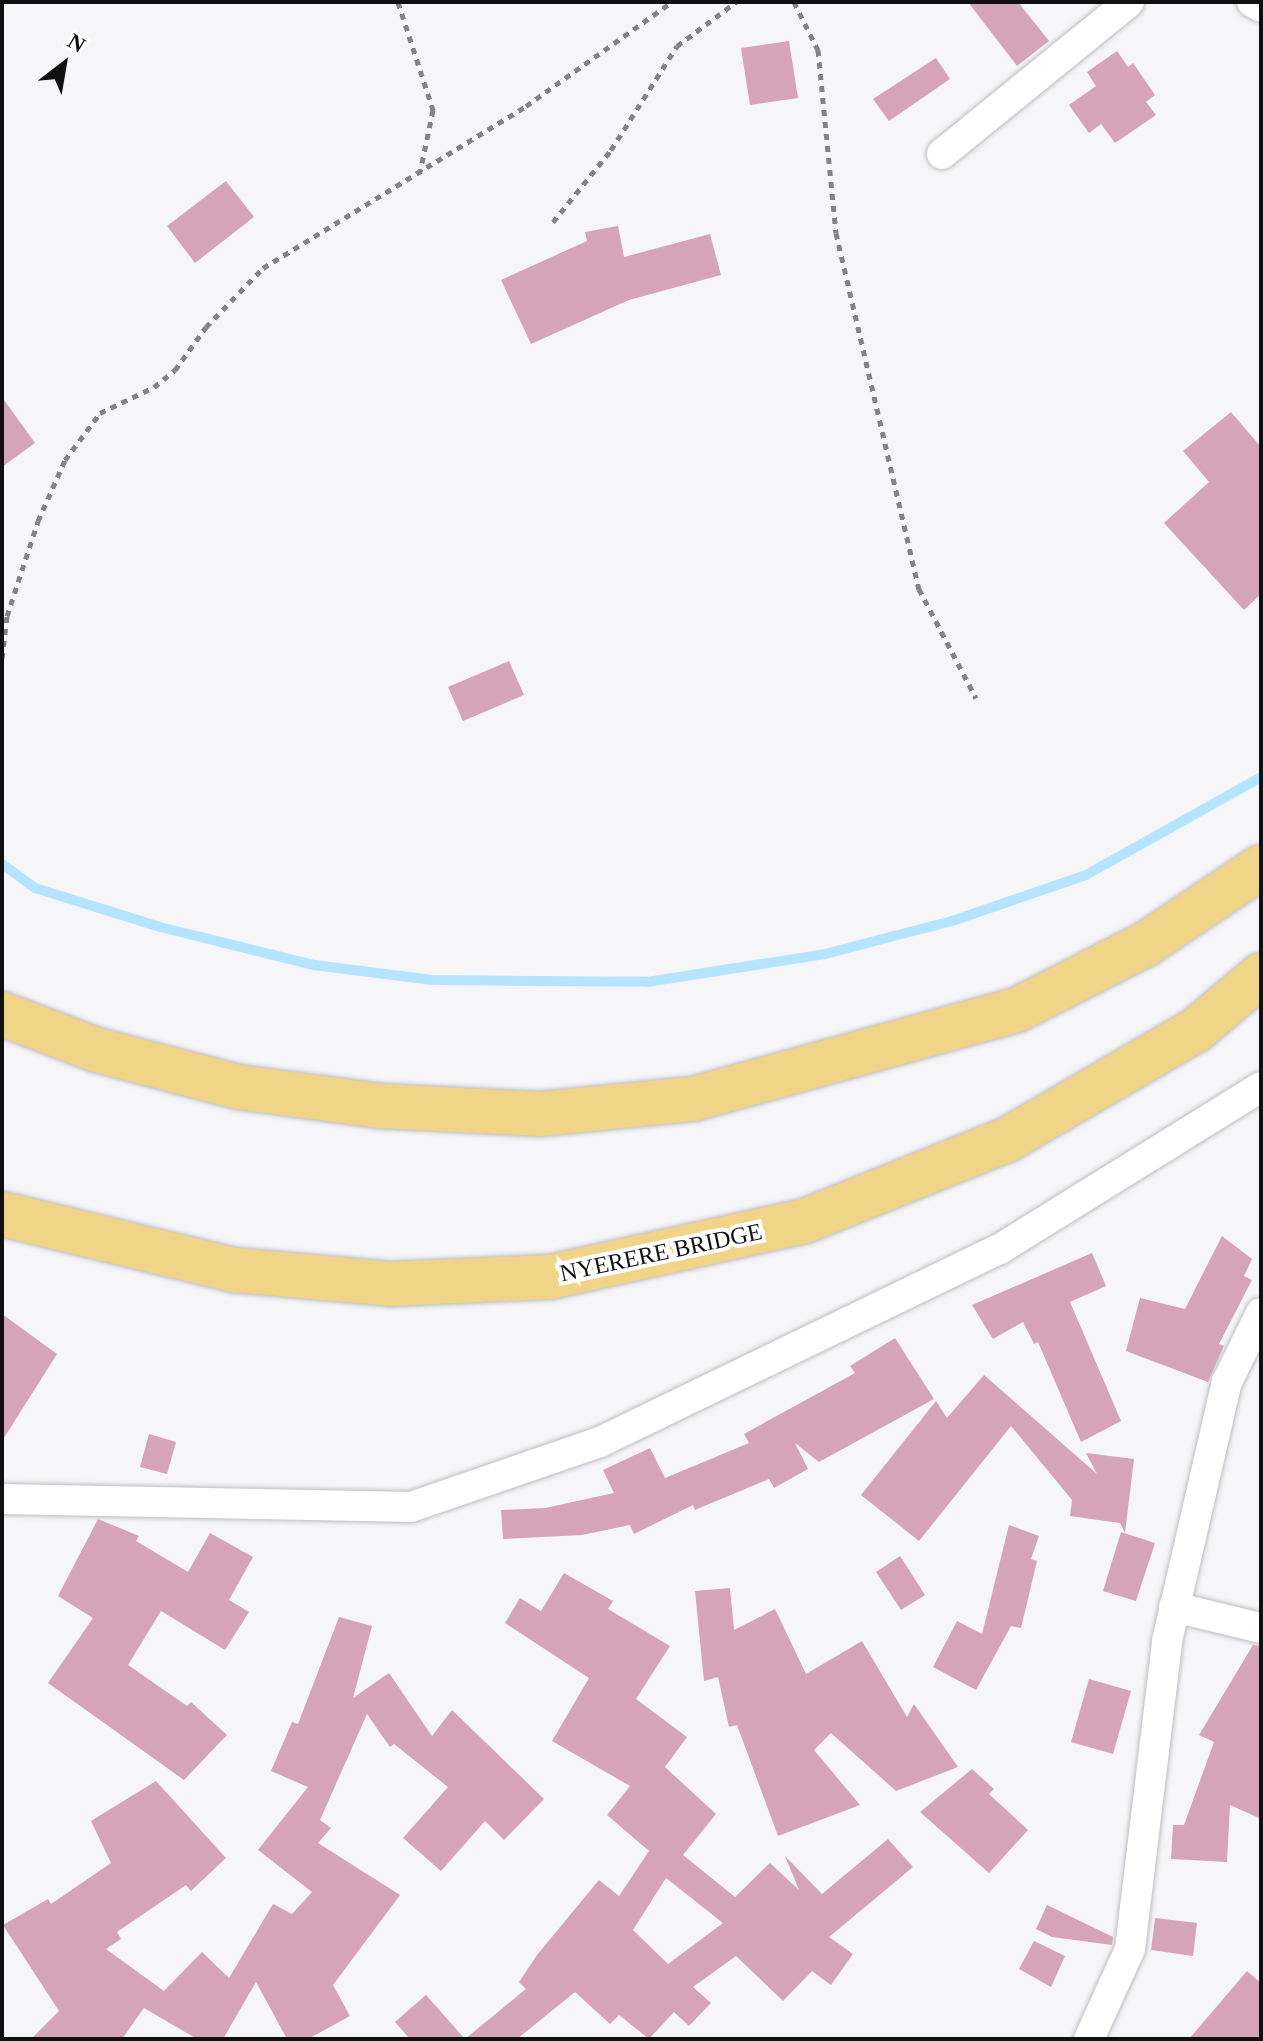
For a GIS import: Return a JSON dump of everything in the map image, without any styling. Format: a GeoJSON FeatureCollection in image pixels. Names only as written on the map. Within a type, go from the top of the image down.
{"type":"FeatureCollection","features":[{"type":"Feature","properties":{"kind":"main road"},"geometry":{"type":"LineString","coordinates":[[2,1014],[97,1050],[238,1087],[380,1106],[540,1114],[693,1099],[1017,1010],[1146,944],[1261,867]]}},
{"type":"Feature","properties":{"kind":"main road","name":"NYERERE BRIDGE"},"geometry":{"type":"LineString","coordinates":[[2,1214],[234,1270],[390,1284],[550,1277],[805,1221],[1007,1140],[1196,1030],[1261,975]]}},
{"type":"Feature","properties":{"kind":"street"},"geometry":{"type":"LineString","coordinates":[[942,154],[1129,2]]}},
{"type":"Feature","properties":{"kind":"street"},"geometry":{"type":"LineString","coordinates":[[1252,2],[1261,7]]}},
{"type":"Feature","properties":{"kind":"street"},"geometry":{"type":"LineString","coordinates":[[2,1499],[411,1507],[600,1442],[998,1250],[1261,1087]]}},
{"type":"Feature","properties":{"kind":"street"},"geometry":{"type":"LineString","coordinates":[[1089,2039],[1130,1949],[1174,1607],[1227,1382],[1261,1313]]}},
{"type":"Feature","properties":{"kind":"street"},"geometry":{"type":"LineString","coordinates":[[1174,1607],[1261,1628]]}},
{"type":"Feature","properties":{"kind":"path"},"geometry":{"type":"LineString","coordinates":[[398,2],[433,110],[420,172]]}},
{"type":"Feature","properties":{"kind":"path"},"geometry":{"type":"LineString","coordinates":[[2,658],[7,616],[38,521],[65,460],[100,413],[154,387],[175,370],[206,327],[263,268],[526,106],[672,2]]}},
{"type":"Feature","properties":{"kind":"path"},"geometry":{"type":"LineString","coordinates":[[553,222],[611,150],[677,46],[736,2]]}},
{"type":"Feature","properties":{"kind":"path"},"geometry":{"type":"LineString","coordinates":[[794,2],[818,50],[836,233],[919,589],[976,698]]}},
{"type":"Feature","properties":{"kind":"building"},"geometry":{"type":"Polygon","coordinates":[[[968,2],[1018,2],[1049,41],[1017,66],[968,2]]]}},
{"type":"Feature","properties":{"kind":"building"},"geometry":{"type":"Polygon","coordinates":[[[789,41],[798,98],[750,105],[741,48],[789,41]]]}},
{"type":"Feature","properties":{"kind":"building"},"geometry":{"type":"Polygon","coordinates":[[[1117,51],[1128,67],[1133,63],[1155,95],[1146,102],[1156,115],[1115,143],[1101,124],[1089,133],[1069,105],[1096,86],[1087,72],[1117,51]]]}},
{"type":"Feature","properties":{"kind":"building"},"geometry":{"type":"Polygon","coordinates":[[[936,58],[950,79],[889,121],[873,99],[936,58]]]}},
{"type":"Feature","properties":{"kind":"building"},"geometry":{"type":"Polygon","coordinates":[[[226,181],[254,217],[195,263],[167,226],[226,181]]]}},
{"type":"Feature","properties":{"kind":"building"},"geometry":{"type":"Polygon","coordinates":[[[618,226],[624,257],[710,234],[721,275],[629,300],[531,344],[501,280],[587,241],[585,232],[618,226]]]}},
{"type":"Feature","properties":{"kind":"building"},"geometry":{"type":"Polygon","coordinates":[[[2,397],[35,443],[2,467],[2,397]]]}},
{"type":"Feature","properties":{"kind":"building"},"geometry":{"type":"Polygon","coordinates":[[[1231,412],[1261,447],[1261,594],[1244,610],[1164,523],[1209,482],[1183,451],[1231,412]]]}},
{"type":"Feature","properties":{"kind":"building"},"geometry":{"type":"Polygon","coordinates":[[[509,661],[524,695],[463,721],[448,687],[509,661]]]}},
{"type":"Feature","properties":{"kind":"building"},"geometry":{"type":"Polygon","coordinates":[[[1222,1236],[1252,1259],[1244,1276],[1252,1280],[1219,1344],[1224,1346],[1208,1382],[1126,1351],[1140,1298],[1185,1309],[1222,1236]]]}},
{"type":"Feature","properties":{"kind":"building"},"geometry":{"type":"Polygon","coordinates":[[[1092,1253],[1106,1286],[1070,1302],[1121,1421],[1081,1442],[1038,1342],[1034,1344],[1023,1322],[993,1339],[972,1305],[1092,1253]]]}},
{"type":"Feature","properties":{"kind":"building"},"geometry":{"type":"Polygon","coordinates":[[[2,1314],[57,1354],[2,1441],[2,1314]]]}},
{"type":"Feature","properties":{"kind":"building"},"geometry":{"type":"Polygon","coordinates":[[[895,1338],[934,1399],[819,1462],[795,1443],[808,1469],[774,1488],[769,1479],[695,1510],[693,1505],[634,1534],[630,1525],[582,1535],[503,1539],[501,1510],[545,1508],[614,1493],[603,1470],[650,1448],[665,1478],[749,1443],[744,1434],[855,1373],[850,1366],[895,1338]]]}},
{"type":"Feature","properties":{"kind":"building"},"geometry":{"type":"Polygon","coordinates":[[[984,1375],[1097,1474],[1086,1453],[1134,1459],[1125,1533],[1120,1523],[1070,1516],[1072,1500],[1011,1426],[919,1541],[861,1495],[936,1401],[947,1418],[984,1375]]]}},
{"type":"Feature","properties":{"kind":"building"},"geometry":{"type":"Polygon","coordinates":[[[149,1434],[176,1442],[167,1474],[140,1467],[149,1434]]]}},
{"type":"Feature","properties":{"kind":"building"},"geometry":{"type":"Polygon","coordinates":[[[98,1519],[139,1536],[136,1541],[188,1572],[210,1533],[253,1557],[229,1600],[249,1612],[225,1650],[161,1611],[128,1665],[187,1706],[191,1702],[227,1735],[184,1780],[48,1683],[93,1618],[58,1596],[98,1519]]]}},
{"type":"Feature","properties":{"kind":"building"},"geometry":{"type":"Polygon","coordinates":[[[1009,1525],[1039,1536],[1031,1559],[1037,1561],[1021,1628],[1011,1626],[976,1690],[933,1667],[957,1621],[982,1634],[1009,1525]]]}},
{"type":"Feature","properties":{"kind":"building"},"geometry":{"type":"Polygon","coordinates":[[[1121,1532],[1155,1543],[1136,1601],[1103,1591],[1121,1532]]]}},
{"type":"Feature","properties":{"kind":"building"},"geometry":{"type":"Polygon","coordinates":[[[900,1556],[925,1595],[901,1610],[876,1572],[900,1556]]]}},
{"type":"Feature","properties":{"kind":"building"},"geometry":{"type":"Polygon","coordinates":[[[564,1573],[613,1601],[608,1609],[670,1646],[636,1699],[687,1737],[665,1767],[716,1814],[683,1855],[735,1897],[770,1863],[799,1890],[785,1856],[822,1894],[888,1839],[913,1867],[829,1937],[853,1954],[831,1985],[812,1971],[783,2001],[736,1956],[693,1987],[711,2003],[689,2026],[674,2012],[649,2039],[619,2015],[610,2024],[575,1992],[517,2039],[465,2039],[526,1989],[519,1982],[537,1955],[599,1880],[619,1896],[649,1851],[607,1815],[630,1786],[552,1741],[589,1678],[505,1623],[520,1598],[541,1611],[564,1573]],[[666,1878],[633,1930],[668,1964],[723,1923],[666,1878]]]}},
{"type":"Feature","properties":{"kind":"building"},"geometry":{"type":"Polygon","coordinates":[[[730,1588],[734,1630],[775,1609],[806,1674],[862,1641],[907,1717],[914,1704],[958,1767],[896,1791],[831,1733],[814,1750],[860,1805],[778,1836],[737,1725],[729,1727],[718,1677],[704,1681],[695,1591],[730,1588]]]}},
{"type":"Feature","properties":{"kind":"building"},"geometry":{"type":"Polygon","coordinates":[[[339,1617],[372,1626],[353,1698],[389,1673],[432,1736],[452,1710],[544,1799],[504,1840],[485,1821],[441,1871],[403,1838],[448,1787],[394,1744],[390,1747],[367,1714],[320,1820],[331,1828],[318,1843],[400,1895],[333,1985],[350,2016],[308,2039],[287,2039],[256,1982],[223,2039],[197,2039],[144,2008],[122,2039],[31,2039],[59,2011],[3,1925],[48,1899],[51,1904],[111,1863],[91,1821],[156,1781],[226,1858],[191,1891],[186,1885],[117,1932],[121,1939],[106,1949],[164,1991],[202,1952],[229,1978],[273,1904],[292,1914],[312,1892],[258,1850],[308,1787],[271,1771],[292,1722],[298,1724],[339,1617]]]}},
{"type":"Feature","properties":{"kind":"building"},"geometry":{"type":"Polygon","coordinates":[[[1253,1645],[1261,1646],[1261,1819],[1230,1805],[1227,1862],[1171,1859],[1173,1825],[1184,1825],[1214,1742],[1199,1735],[1253,1645]]]}},
{"type":"Feature","properties":{"kind":"building"},"geometry":{"type":"Polygon","coordinates":[[[1089,1679],[1131,1691],[1113,1754],[1071,1742],[1089,1679]]]}},
{"type":"Feature","properties":{"kind":"building"},"geometry":{"type":"Polygon","coordinates":[[[972,1769],[994,1789],[989,1794],[1028,1830],[989,1873],[920,1812],[972,1769]]]}},
{"type":"Feature","properties":{"kind":"building"},"geometry":{"type":"Polygon","coordinates":[[[1047,1905],[1113,1937],[1112,1945],[1052,1937],[1036,1929],[1047,1905]]]}},
{"type":"Feature","properties":{"kind":"building"},"geometry":{"type":"Polygon","coordinates":[[[1155,1918],[1197,1923],[1193,1956],[1151,1950],[1155,1918]]]}},
{"type":"Feature","properties":{"kind":"building"},"geometry":{"type":"Polygon","coordinates":[[[1034,1941],[1065,1956],[1051,1987],[1019,1969],[1034,1941]]]}},
{"type":"Feature","properties":{"kind":"building"},"geometry":{"type":"Polygon","coordinates":[[[1247,1971],[1261,1983],[1261,2039],[1189,2039],[1247,1971]]]}},
{"type":"Feature","properties":{"kind":"building"},"geometry":{"type":"Polygon","coordinates":[[[426,1995],[465,2039],[410,2039],[395,2022],[426,1995]]]}},
{"type":"Feature","properties":{"kind":"waterway"},"geometry":{"type":"LineString","coordinates":[[2,864],[35,888],[160,927],[314,965],[433,980],[647,982],[825,954],[952,921],[1086,875],[1261,777]]}}]}
